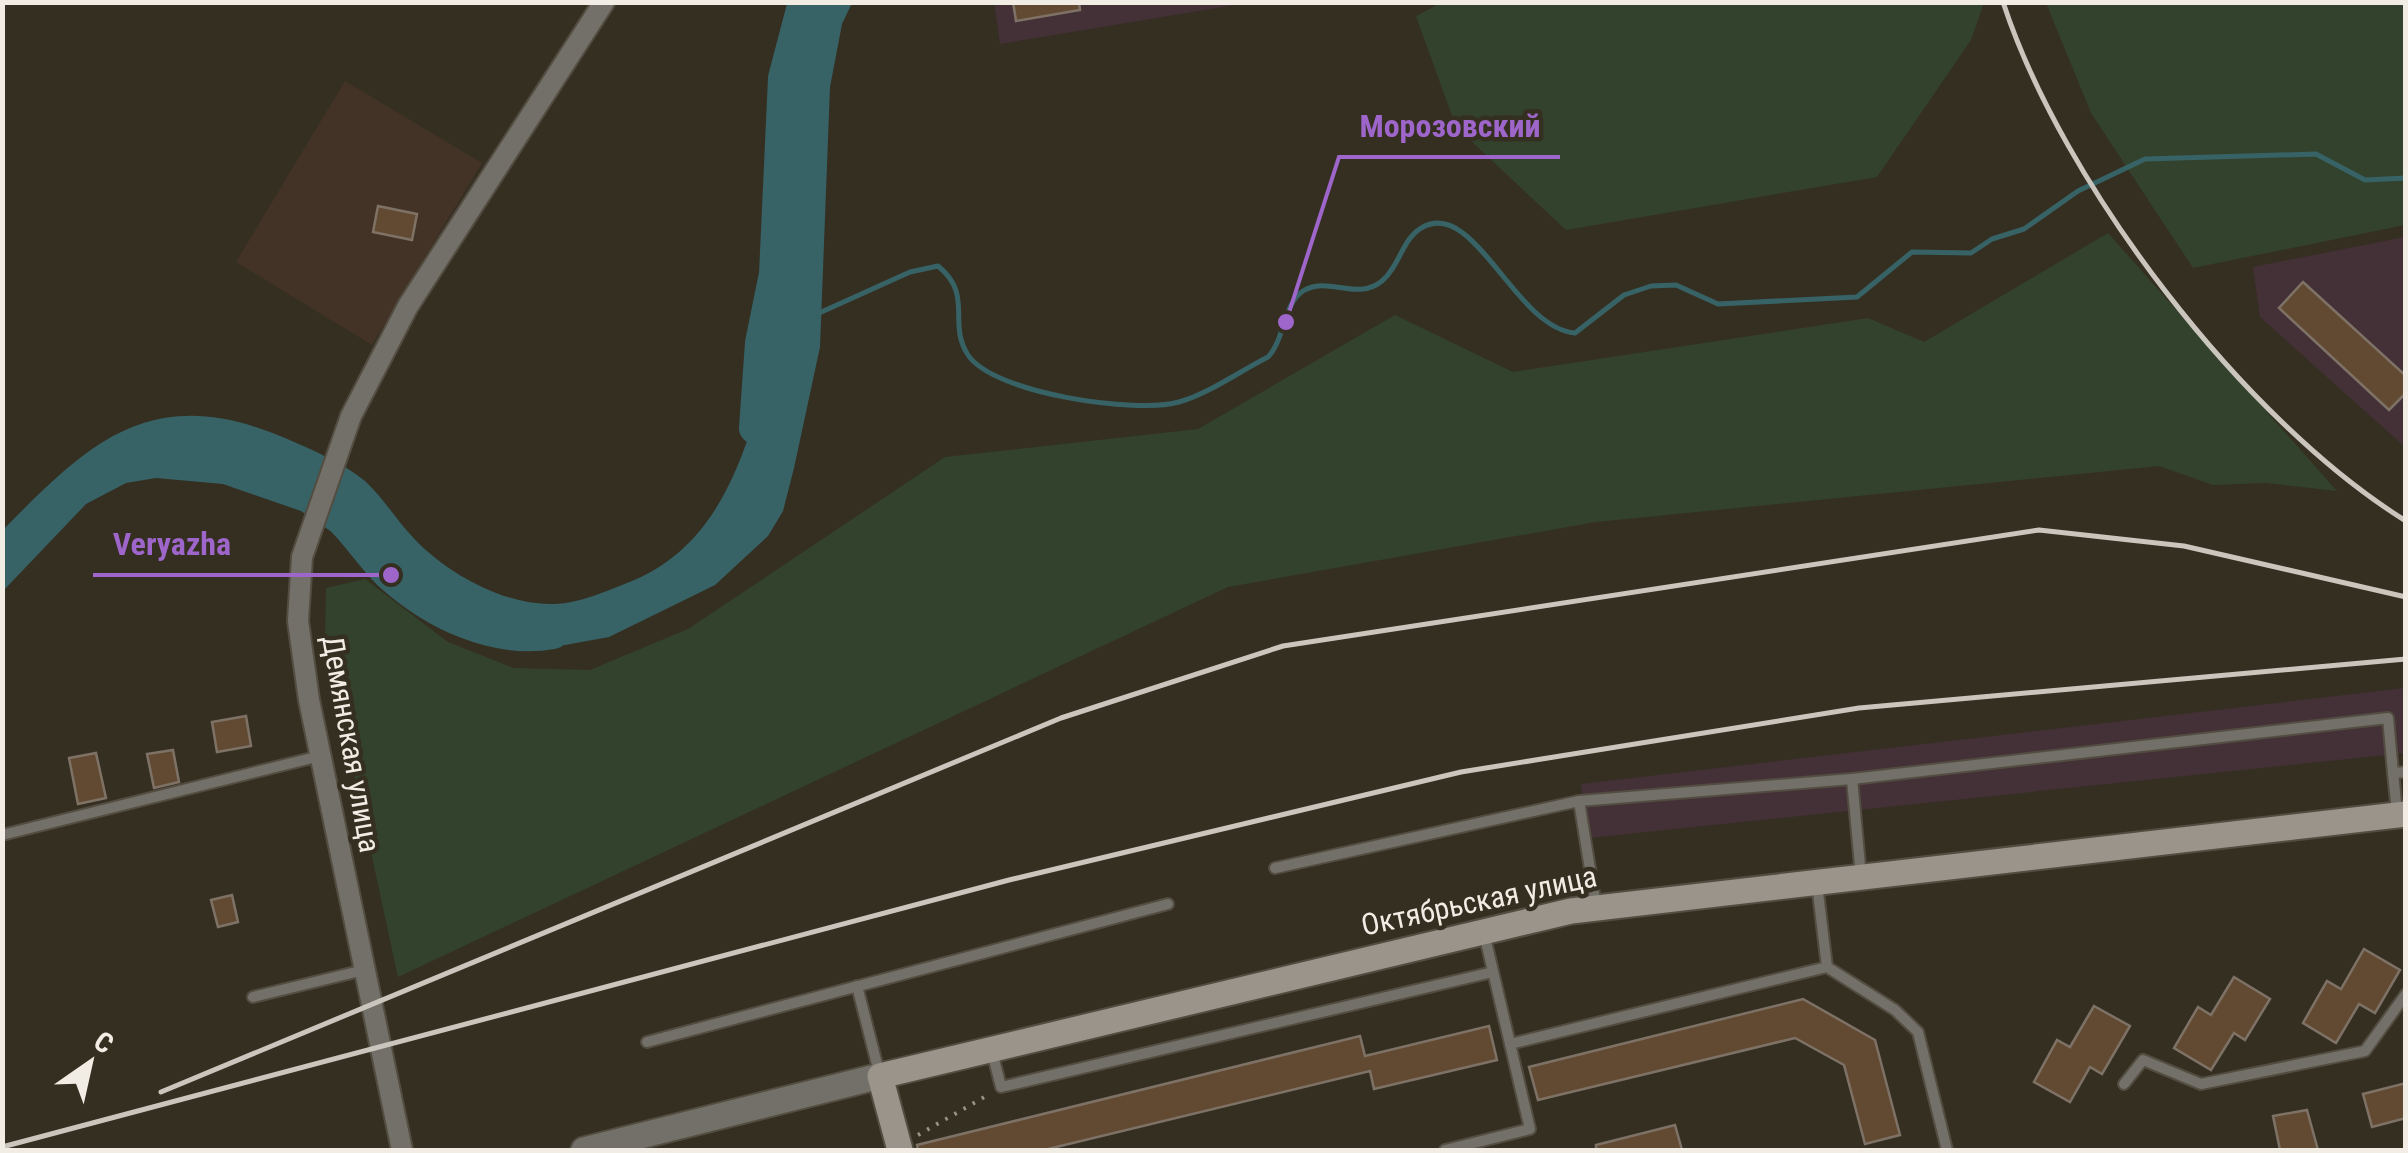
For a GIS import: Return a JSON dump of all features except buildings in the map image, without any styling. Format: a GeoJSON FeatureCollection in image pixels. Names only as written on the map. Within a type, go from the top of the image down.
{"type":"FeatureCollection","features":[{"type":"Feature","properties":{"kind":"main road","name":"Октябрьская улица"},"geometry":{"type":"LineString","coordinates":[[880,1076],[1596,907],[2402,814]]}},
{"type":"Feature","properties":{"kind":"main road"},"geometry":{"type":"LineString","coordinates":[[880,1076],[907,1144]]}},
{"type":"Feature","properties":{"kind":"street","name":"Демянская улица"},"geometry":{"type":"LineString","coordinates":[[402,1150],[320,756],[298,621],[302,557],[351,416],[408,306],[604,2]]}},
{"type":"Feature","properties":{"kind":"street","name":"Октябрьская улица"},"geometry":{"type":"LineString","coordinates":[[584,1150],[880,1076]]}},
{"type":"Feature","properties":{"kind":"lane"},"geometry":{"type":"LineString","coordinates":[[1275,868],[1579,801],[1852,779],[2388,718],[2392,773],[2402,814]]}},
{"type":"Feature","properties":{"kind":"lane"},"geometry":{"type":"LineString","coordinates":[[2,835],[320,756]]}},
{"type":"Feature","properties":{"kind":"lane"},"geometry":{"type":"LineString","coordinates":[[2392,773],[2406,772]]}},
{"type":"Feature","properties":{"kind":"lane"},"geometry":{"type":"LineString","coordinates":[[1852,779],[1862,876]]}},
{"type":"Feature","properties":{"kind":"lane"},"geometry":{"type":"LineString","coordinates":[[1579,801],[1596,907]]}},
{"type":"Feature","properties":{"kind":"lane"},"geometry":{"type":"LineString","coordinates":[[1816,882],[1828,968]]}},
{"type":"Feature","properties":{"kind":"lane"},"geometry":{"type":"LineString","coordinates":[[647,1042],[1168,904]]}},
{"type":"Feature","properties":{"kind":"lane"},"geometry":{"type":"LineString","coordinates":[[1445,1150],[1530,1129],[1484,932]]}},
{"type":"Feature","properties":{"kind":"lane"},"geometry":{"type":"LineString","coordinates":[[1510,1044],[1828,968],[1895,1010],[1918,1032],[1947,1150]]}},
{"type":"Feature","properties":{"kind":"lane"},"geometry":{"type":"LineString","coordinates":[[254,996],[364,970]]}},
{"type":"Feature","properties":{"kind":"lane"},"geometry":{"type":"LineString","coordinates":[[991,1047],[1000,1087],[1493,972]]}},
{"type":"Feature","properties":{"kind":"lane"},"geometry":{"type":"LineString","coordinates":[[857,986],[880,1076]]}},
{"type":"Feature","properties":{"kind":"lane"},"geometry":{"type":"LineString","coordinates":[[2124,1084],[2143,1060],[2201,1084],[2364,1051],[2406,994]]}},
{"type":"Feature","properties":{"kind":"path"},"geometry":{"type":"LineString","coordinates":[[907,1144],[1000,1087]]}},
{"type":"Feature","properties":{"kind":"shaded area"},"geometry":{"type":"Polygon","coordinates":[[[994,2],[1247,3],[1000,44],[994,2]]]}},
{"type":"Feature","properties":{"kind":"shaded area"},"geometry":{"type":"Polygon","coordinates":[[[345,81],[482,163],[372,345],[236,262],[345,81]]]}},
{"type":"Feature","properties":{"kind":"shaded area"},"geometry":{"type":"Polygon","coordinates":[[[2405,237],[2405,447],[2260,317],[2253,267],[2405,237]]]}},
{"type":"Feature","properties":{"kind":"shaded area"},"geometry":{"type":"Polygon","coordinates":[[[2405,688],[2405,753],[1589,838],[1581,784],[2405,688]]]}},
{"type":"Feature","properties":{"kind":"green space"},"geometry":{"type":"Polygon","coordinates":[[[1441,3],[1984,3],[1971,40],[1877,177],[1566,230],[1456,127],[1416,16],[1441,3]]]}},
{"type":"Feature","properties":{"kind":"green space"},"geometry":{"type":"Polygon","coordinates":[[[2046,3],[2405,3],[2405,225],[2193,268],[2091,113],[2046,3]]]}},
{"type":"Feature","properties":{"kind":"green space"},"geometry":{"type":"Polygon","coordinates":[[[2108,233],[2337,491],[2266,483],[2213,485],[2159,466],[1596,522],[1228,587],[398,977],[325,640],[326,588],[365,579],[448,642],[514,668],[590,670],[688,629],[945,457],[1198,429],[1395,315],[1513,372],[1868,318],[1924,342],[2108,233]]]}},
{"type":"Feature","properties":{"kind":"water"},"geometry":{"type":"Polygon","coordinates":[[[799,3],[852,3],[842,24],[830,87],[820,347],[783,511],[768,536],[715,585],[609,637],[565,645],[519,638],[472,621],[417,590],[301,511],[223,484],[156,478],[126,483],[86,504],[3,591],[3,530],[66,469],[128,429],[161,419],[198,416],[239,422],[337,462],[365,481],[438,560],[475,584],[515,599],[555,604],[583,599],[627,583],[671,559],[704,526],[729,485],[757,405],[799,3]]]}},
{"type":"Feature","properties":{"kind":"waterway"},"geometry":{"type":"LineString","coordinates":[[755,428],[761,343],[775,274],[784,78],[804,2]]}},
{"type":"Feature","properties":{"kind":"waterway"},"geometry":{"type":"LineString","coordinates":[[817,314],[910,272],[938,266],[955,288],[962,343],[983,369],[1035,390],[1068,398],[1159,405],[1202,393],[1268,357],[1291,304],[1303,291],[1322,286],[1372,287],[1388,275],[1416,232],[1442,223],[1460,231],[1478,247],[1533,310],[1553,326],[1575,333],[1624,295],[1651,286],[1676,285],[1718,304],[1857,297],[1912,252],[1971,253],[1992,239],[2024,229],[2078,191],[2145,159],[2316,154],[2365,180],[2406,178]]}},
{"type":"Feature","properties":{"kind":"waterway"},"geometry":{"type":"LineString","coordinates":[[343,521],[389,574],[444,613],[509,634],[553,633]]}},
{"type":"Feature","properties":{"kind":"railway"},"geometry":{"type":"LineString","coordinates":[[2003,2],[2031,72],[2068,145],[2166,292],[2223,361],[2283,423],[2345,477],[2406,521]]}},
{"type":"Feature","properties":{"kind":"railway"},"geometry":{"type":"LineString","coordinates":[[161,1092],[1061,718],[1283,646],[2039,530],[2184,546],[2406,597]]}},
{"type":"Feature","properties":{"kind":"railway"},"geometry":{"type":"LineString","coordinates":[[2,1147],[1009,880],[1461,772],[1859,708],[2406,659]]}},
{"type":"Feature","properties":{"kind":"place","name":"Морозовский"},"geometry":{"type":"Point","coordinates":[1286,322]}},
{"type":"Feature","properties":{"kind":"place","name":"Veryazha"},"geometry":{"type":"Point","coordinates":[391,575]}}]}
